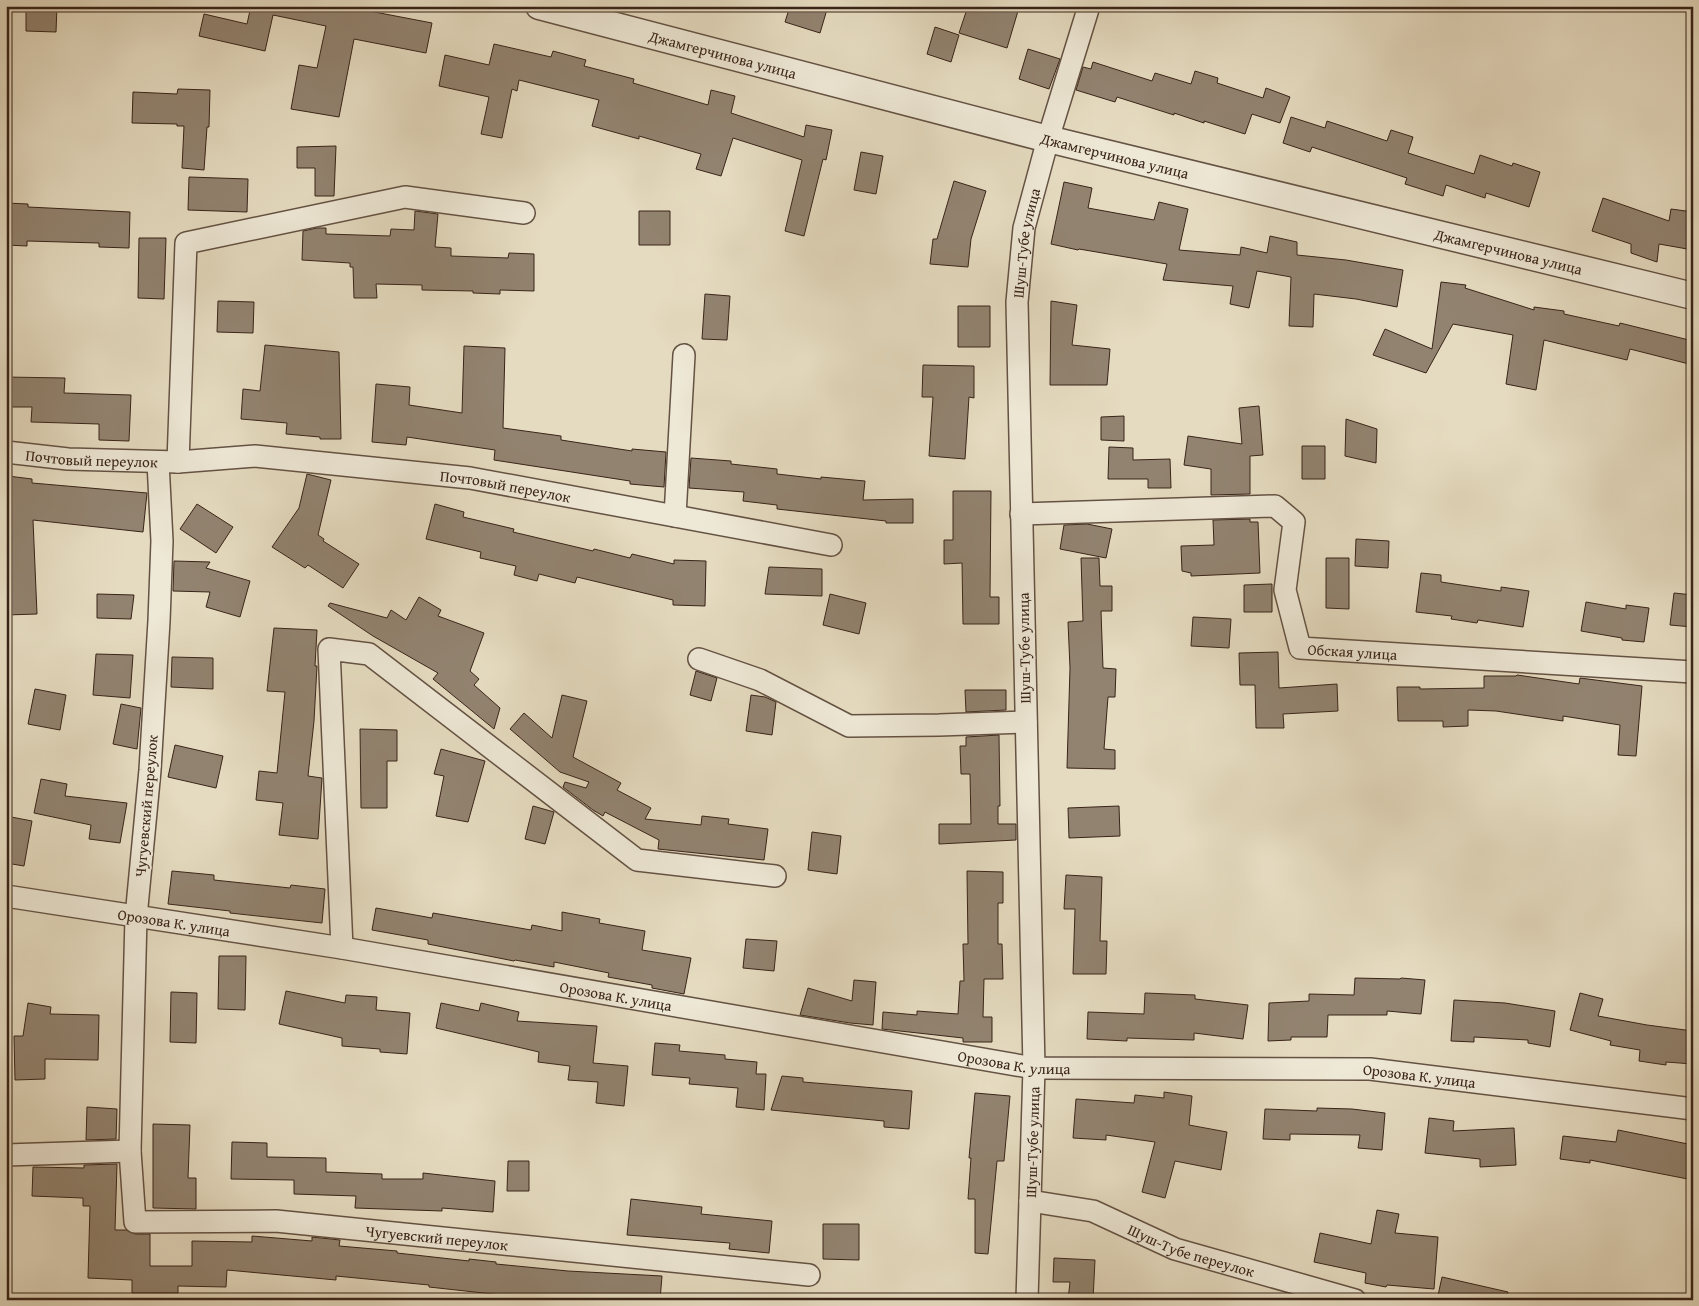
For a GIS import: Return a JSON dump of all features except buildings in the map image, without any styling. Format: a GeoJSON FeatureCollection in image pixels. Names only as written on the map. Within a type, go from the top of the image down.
{"type":"FeatureCollection","features":[{"type":"Feature","properties":{"kind":"street","name":"Джамгерчинова улица"},"geometry":{"type":"LineString","coordinates":[[539,6],[1048,139],[1693,296]]}},
{"type":"Feature","properties":{"kind":"street","name":"Шуш-Тубе улица"},"geometry":{"type":"LineString","coordinates":[[1027,1300],[1034,1068],[1016,302],[1024,228],[1048,139],[1089,6]]}},
{"type":"Feature","properties":{"kind":"street","name":"Почтовый переулок"},"geometry":{"type":"LineString","coordinates":[[168,462],[186,243],[405,197],[524,213]]}},
{"type":"Feature","properties":{"kind":"street"},"geometry":{"type":"LineString","coordinates":[[675,516],[684,355]]}},
{"type":"Feature","properties":{"kind":"street","name":"Почтовый переулок"},"geometry":{"type":"LineString","coordinates":[[6,452],[68,459],[168,462],[255,456],[470,478],[830,545]]}},
{"type":"Feature","properties":{"kind":"street","name":"Чугуевский переулок"},"geometry":{"type":"LineString","coordinates":[[168,462],[150,770],[136,917],[130,1151],[135,1222],[276,1221],[809,1275]]}},
{"type":"Feature","properties":{"kind":"street","name":"Обская улица"},"geometry":{"type":"LineString","coordinates":[[1021,514],[1275,506],[1294,522],[1284,590],[1300,648],[1693,672]]}},
{"type":"Feature","properties":{"kind":"street"},"geometry":{"type":"LineString","coordinates":[[342,948],[329,649],[369,654],[637,860],[775,876]]}},
{"type":"Feature","properties":{"kind":"street"},"geometry":{"type":"LineString","coordinates":[[699,659],[760,680],[849,726],[930,726],[1026,722]]}},
{"type":"Feature","properties":{"kind":"street","name":"Орозова К. улица"},"geometry":{"type":"LineString","coordinates":[[6,896],[342,948],[1034,1068],[1370,1069],[1693,1109]]}},
{"type":"Feature","properties":{"kind":"street"},"geometry":{"type":"LineString","coordinates":[[6,1155],[130,1151]]}},
{"type":"Feature","properties":{"kind":"street","name":"Шуш-Тубе переулок"},"geometry":{"type":"LineString","coordinates":[[1030,1201],[1093,1211],[1175,1249],[1355,1300]]}}]}
